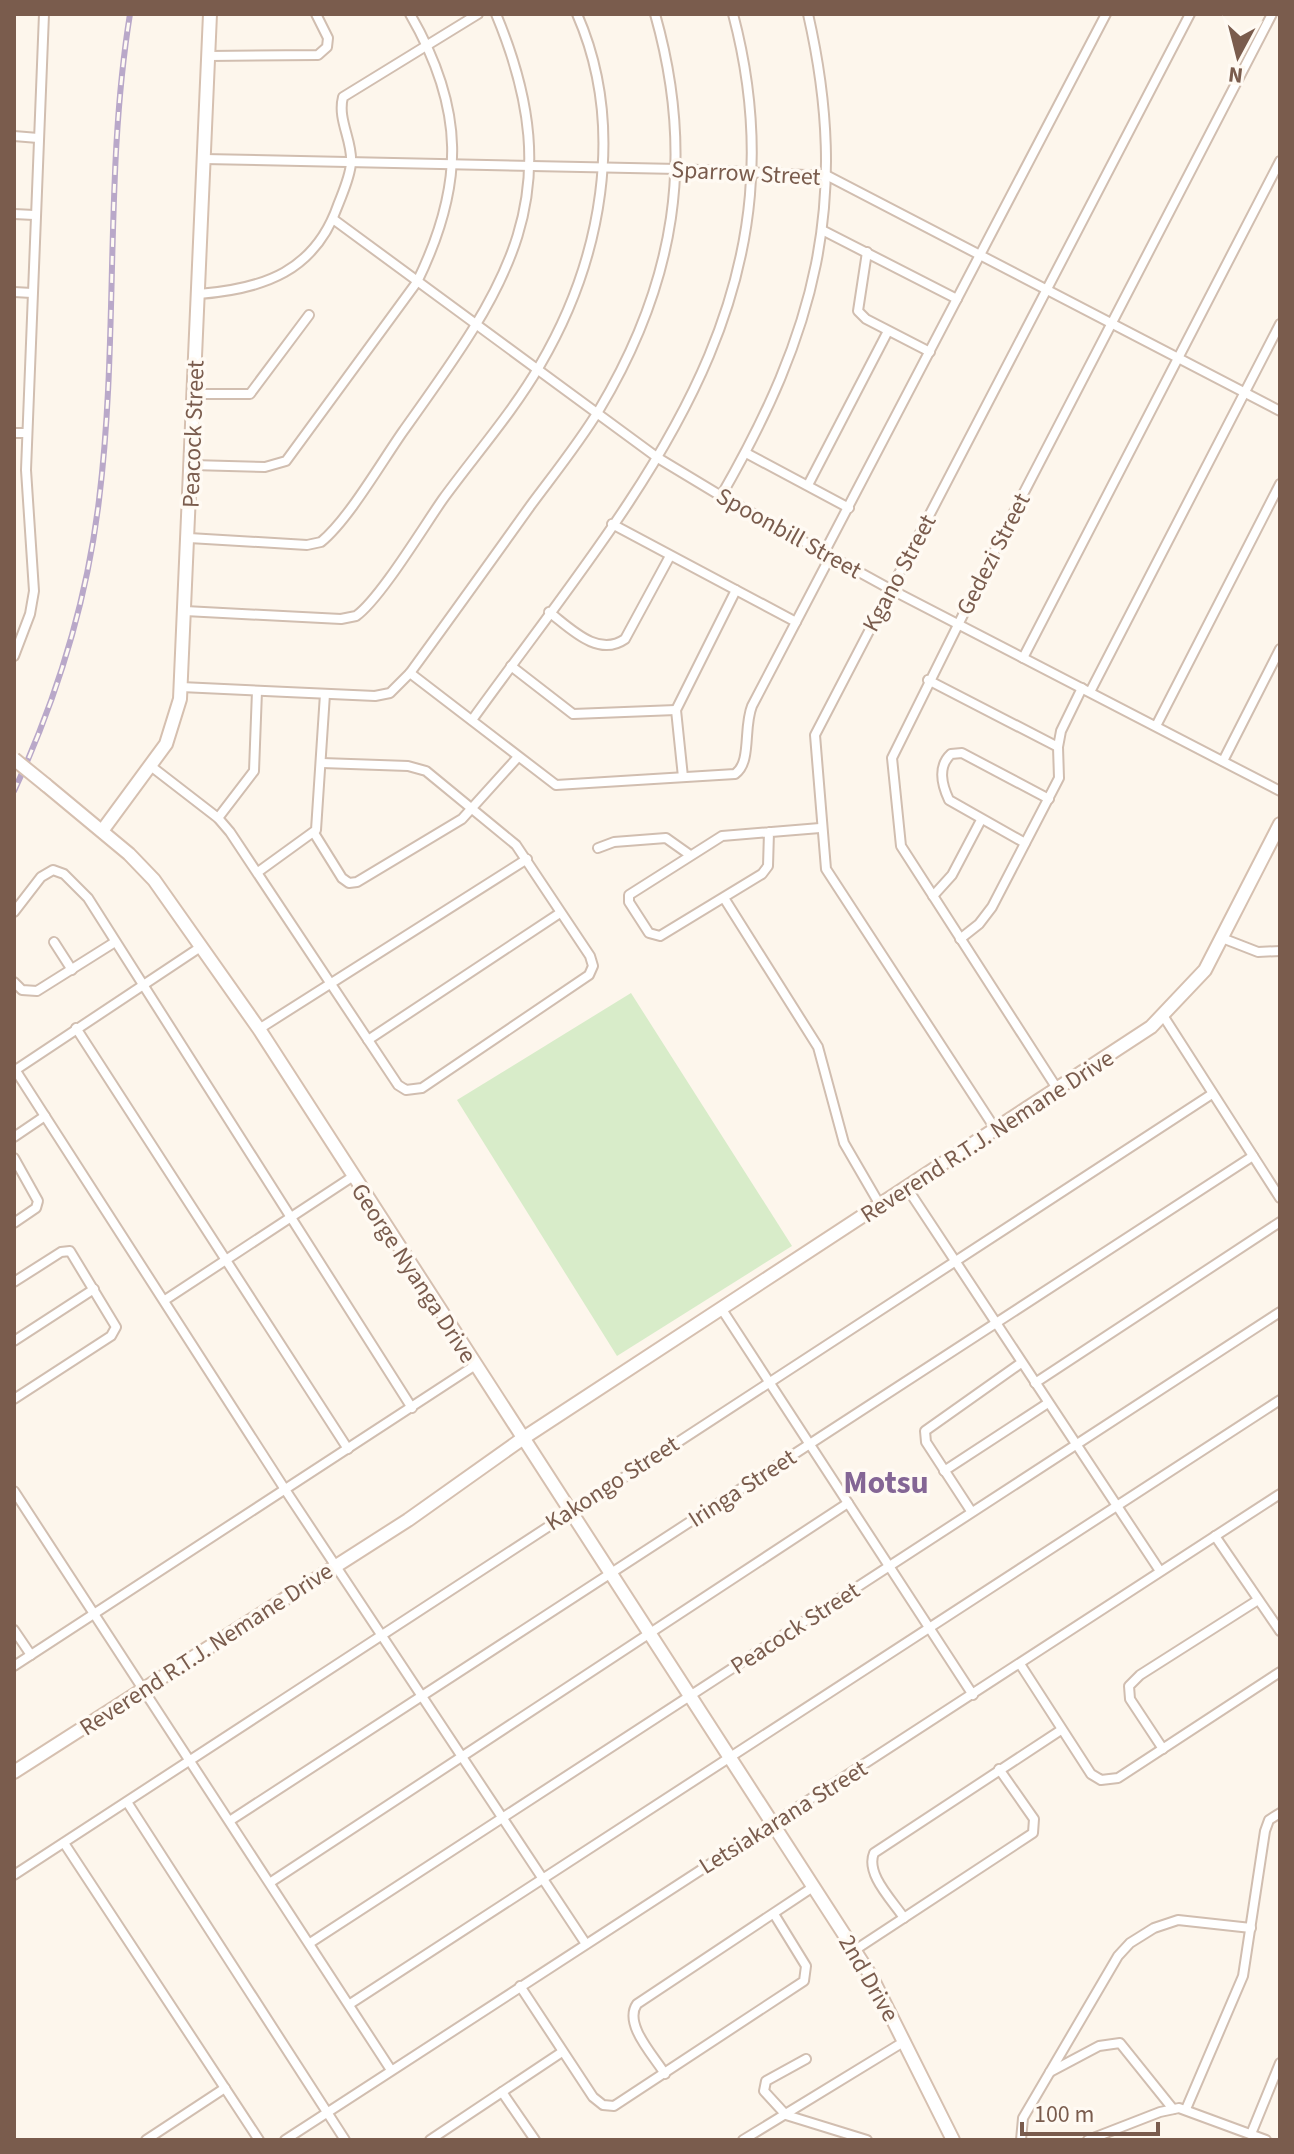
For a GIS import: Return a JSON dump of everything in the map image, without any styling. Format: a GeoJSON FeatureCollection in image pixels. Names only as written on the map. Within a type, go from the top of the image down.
{"type":"FeatureCollection","features":[{"type":"Feature","properties":{"kind":"street"},"geometry":{"type":"LineString","coordinates":[[14,656],[34,591],[26,484],[44,14]]}},
{"type":"Feature","properties":{"kind":"street","name":"Peacock Street"},"geometry":{"type":"LineString","coordinates":[[102,831],[152,767],[174,726],[181,687],[210,14]]}},
{"type":"Feature","properties":{"kind":"street"},"geometry":{"type":"LineString","coordinates":[[208,56],[318,55],[327,47],[328,38],[316,14]]}},
{"type":"Feature","properties":{"kind":"street"},"geometry":{"type":"LineString","coordinates":[[192,465],[265,467],[286,461],[417,282],[443,226],[453,164],[445,94],[427,44],[410,14]]}},
{"type":"Feature","properties":{"kind":"street"},"geometry":{"type":"LineString","coordinates":[[199,294],[238,290],[282,276],[314,250],[333,219],[351,162],[341,115],[343,97],[478,14]]}},
{"type":"Feature","properties":{"kind":"street"},"geometry":{"type":"LineString","coordinates":[[189,538],[307,545],[321,542],[478,325],[510,262],[530,167],[523,96],[496,14]]}},
{"type":"Feature","properties":{"kind":"street"},"geometry":{"type":"LineString","coordinates":[[185,611],[341,619],[356,616],[538,368],[573,300],[585,266],[594,230],[602,168],[597,84],[577,14]]}},
{"type":"Feature","properties":{"kind":"street"},"geometry":{"type":"LineString","coordinates":[[181,687],[383,696],[398,688],[597,413],[651,304],[668,245],[678,169],[671,82],[655,14]]}},
{"type":"Feature","properties":{"kind":"street"},"geometry":{"type":"LineString","coordinates":[[472,720],[658,458],[693,393],[721,331],[745,239],[752,172],[748,91],[733,14]]}},
{"type":"Feature","properties":{"kind":"street"},"geometry":{"type":"LineString","coordinates":[[721,496],[778,390],[795,343],[822,230],[828,176],[816,52],[808,14]]}},
{"type":"Feature","properties":{"kind":"street"},"geometry":{"type":"LineString","coordinates":[[410,673],[546,780],[561,785],[740,771],[746,759],[747,718],[849,508],[1106,14]]}},
{"type":"Feature","properties":{"kind":"street","name":"Kgano Street"},"geometry":{"type":"LineString","coordinates":[[996,1131],[831,879],[823,861],[815,735],[1190,14]]}},
{"type":"Feature","properties":{"kind":"street","name":"Gedezi Street"},"geometry":{"type":"LineString","coordinates":[[1058,1090],[899,841],[891,765],[896,745],[928,680],[1272,14]]}},
{"type":"Feature","properties":{"kind":"street"},"geometry":{"type":"LineString","coordinates":[[14,136],[38,138]]}},
{"type":"Feature","properties":{"kind":"street","name":"Sparrow Street"},"geometry":{"type":"LineString","coordinates":[[204,159],[678,169],[828,176],[1280,411]]}},
{"type":"Feature","properties":{"kind":"street"},"geometry":{"type":"LineString","coordinates":[[1023,658],[1280,161]]}},
{"type":"Feature","properties":{"kind":"street"},"geometry":{"type":"LineString","coordinates":[[14,214],[34,215]]}},
{"type":"Feature","properties":{"kind":"street","name":"Spoonbill Street"},"geometry":{"type":"LineString","coordinates":[[333,219],[658,458],[890,589],[1280,791]]}},
{"type":"Feature","properties":{"kind":"street"},"geometry":{"type":"LineString","coordinates":[[822,230],[957,299]]}},
{"type":"Feature","properties":{"kind":"street"},"geometry":{"type":"LineString","coordinates":[[867,252],[858,311],[888,331],[930,352]]}},
{"type":"Feature","properties":{"kind":"street"},"geometry":{"type":"LineString","coordinates":[[14,292],[32,293]]}},
{"type":"Feature","properties":{"kind":"street"},"geometry":{"type":"LineString","coordinates":[[194,394],[250,394],[309,315]]}},
{"type":"Feature","properties":{"kind":"street"},"geometry":{"type":"LineString","coordinates":[[960,939],[985,917],[1049,799],[1060,770],[1058,747],[1061,731],[1086,690],[1280,324]]}},
{"type":"Feature","properties":{"kind":"street"},"geometry":{"type":"LineString","coordinates":[[808,485],[888,331]]}},
{"type":"Feature","properties":{"kind":"street"},"geometry":{"type":"LineString","coordinates":[[14,433],[27,433]]}},
{"type":"Feature","properties":{"kind":"street"},"geometry":{"type":"LineString","coordinates":[[746,453],[849,508]]}},
{"type":"Feature","properties":{"kind":"street"},"geometry":{"type":"LineString","coordinates":[[1156,726],[1280,484]]}},
{"type":"Feature","properties":{"kind":"street"},"geometry":{"type":"LineString","coordinates":[[612,524],[796,622]]}},
{"type":"Feature","properties":{"kind":"street"},"geometry":{"type":"LineString","coordinates":[[549,612],[592,643],[600,646],[619,643],[625,639],[670,556]]}},
{"type":"Feature","properties":{"kind":"street"},"geometry":{"type":"LineString","coordinates":[[683,777],[676,710],[736,590]]}},
{"type":"Feature","properties":{"kind":"street"},"geometry":{"type":"LineString","coordinates":[[1223,761],[1280,649]]}},
{"type":"Feature","properties":{"kind":"street"},"geometry":{"type":"LineString","coordinates":[[511,666],[573,714],[676,710]]}},
{"type":"Feature","properties":{"kind":"street"},"geometry":{"type":"LineString","coordinates":[[928,680],[1058,747]]}},
{"type":"Feature","properties":{"kind":"street"},"geometry":{"type":"LineString","coordinates":[[218,818],[254,771],[257,691]]}},
{"type":"Feature","properties":{"kind":"street"},"geometry":{"type":"LineString","coordinates":[[258,872],[314,833],[319,817],[325,694]]}},
{"type":"Feature","properties":{"kind":"street"},"geometry":{"type":"LineString","coordinates":[[1025,843],[954,804],[947,796],[942,772],[944,762],[951,754],[962,753],[1049,799]]}},
{"type":"Feature","properties":{"kind":"street"},"geometry":{"type":"LineString","coordinates":[[314,833],[342,878],[353,884],[475,809],[518,757]]}},
{"type":"Feature","properties":{"kind":"street","name":"George Nyanga Drive"},"geometry":{"type":"LineString","coordinates":[[14,759],[102,831],[154,880],[202,946],[259,1029],[772,1824]]}},
{"type":"Feature","properties":{"kind":"street"},"geometry":{"type":"LineString","coordinates":[[152,767],[218,818],[258,872],[402,1088],[411,1092],[422,1088],[589,975],[592,961],[527,859],[505,833],[475,809],[420,768],[322,763]]}},
{"type":"Feature","properties":{"kind":"street"},"geometry":{"type":"LineString","coordinates":[[933,896],[952,875],[981,820]]}},
{"type":"Feature","properties":{"kind":"street","name":"Reverend R.T.J. Nemane Drive"},"geometry":{"type":"LineString","coordinates":[[14,1772],[337,1564],[521,1437],[996,1131],[1164,1017],[1205,970],[1280,824]]}},
{"type":"Feature","properties":{"kind":"street"},"geometry":{"type":"LineString","coordinates":[[769,832],[766,870],[660,936],[649,933],[629,902],[629,895],[690,855],[722,836],[769,832],[820,828]]}},
{"type":"Feature","properties":{"kind":"street"},"geometry":{"type":"LineString","coordinates":[[598,848],[614,842],[666,838],[690,855]]}},
{"type":"Feature","properties":{"kind":"street"},"geometry":{"type":"LineString","coordinates":[[259,1029],[527,859]]}},
{"type":"Feature","properties":{"kind":"street"},"geometry":{"type":"LineString","coordinates":[[14,912],[41,877],[57,871],[88,898],[289,1219],[412,1408]]}},
{"type":"Feature","properties":{"kind":"street"},"geometry":{"type":"LineString","coordinates":[[724,898],[818,1047],[844,1143],[880,1205]]}},
{"type":"Feature","properties":{"kind":"street"},"geometry":{"type":"LineString","coordinates":[[368,1040],[560,913]]}},
{"type":"Feature","properties":{"kind":"street"},"geometry":{"type":"LineString","coordinates":[[1222,938],[1258,952],[1280,951]]}},
{"type":"Feature","properties":{"kind":"street"},"geometry":{"type":"LineString","coordinates":[[54,942],[72,970]]}},
{"type":"Feature","properties":{"kind":"street"},"geometry":{"type":"LineString","coordinates":[[14,982],[22,990],[37,991],[115,942]]}},
{"type":"Feature","properties":{"kind":"street"},"geometry":{"type":"LineString","coordinates":[[202,946],[14,1069],[286,1491],[586,1944]]}},
{"type":"Feature","properties":{"kind":"street"},"geometry":{"type":"LineString","coordinates":[[1164,1017],[1280,1198]]}},
{"type":"Feature","properties":{"kind":"street"},"geometry":{"type":"LineString","coordinates":[[76,1028],[348,1449]]}},
{"type":"Feature","properties":{"kind":"street","name":"Kakongo Street"},"geometry":{"type":"LineString","coordinates":[[14,1875],[1212,1094]]}},
{"type":"Feature","properties":{"kind":"street"},"geometry":{"type":"LineString","coordinates":[[14,1137],[45,1116]]}},
{"type":"Feature","properties":{"kind":"street","name":"Iringa Street"},"geometry":{"type":"LineString","coordinates":[[231,1820],[1253,1156]]}},
{"type":"Feature","properties":{"kind":"street"},"geometry":{"type":"LineString","coordinates":[[14,1158],[38,1201],[36,1208],[14,1223]]}},
{"type":"Feature","properties":{"kind":"street"},"geometry":{"type":"LineString","coordinates":[[165,1300],[352,1177]]}},
{"type":"Feature","properties":{"kind":"street"},"geometry":{"type":"LineString","coordinates":[[907,1188],[1160,1571]]}},
{"type":"Feature","properties":{"kind":"street"},"geometry":{"type":"LineString","coordinates":[[1035,1383],[1280,1222]]}},
{"type":"Feature","properties":{"kind":"street"},"geometry":{"type":"LineString","coordinates":[[14,1282],[67,1250],[73,1253],[115,1322],[115,1331],[14,1399]]}},
{"type":"Feature","properties":{"kind":"street"},"geometry":{"type":"LineString","coordinates":[[14,1341],[94,1289]]}},
{"type":"Feature","properties":{"kind":"street"},"geometry":{"type":"LineString","coordinates":[[721,1308],[973,1695]]}},
{"type":"Feature","properties":{"kind":"street","name":"Peacock Street"},"geometry":{"type":"LineString","coordinates":[[310,1943],[1280,1312]]}},
{"type":"Feature","properties":{"kind":"street"},"geometry":{"type":"LineString","coordinates":[[971,1511],[926,1442],[927,1427],[1021,1363]]}},
{"type":"Feature","properties":{"kind":"street"},"geometry":{"type":"LineString","coordinates":[[14,1666],[474,1366]]}},
{"type":"Feature","properties":{"kind":"street"},"geometry":{"type":"LineString","coordinates":[[350,2004],[1280,1400]]}},
{"type":"Feature","properties":{"kind":"street"},"geometry":{"type":"LineString","coordinates":[[944,1471],[1048,1403]]}},
{"type":"Feature","properties":{"kind":"street"},"geometry":{"type":"LineString","coordinates":[[14,1491],[146,1689],[391,2070]]}},
{"type":"Feature","properties":{"kind":"street","name":"Letsiakarana Street"},"geometry":{"type":"LineString","coordinates":[[285,2140],[1280,1494]]}},
{"type":"Feature","properties":{"kind":"street"},"geometry":{"type":"LineString","coordinates":[[271,1882],[848,1503]]}},
{"type":"Feature","properties":{"kind":"street"},"geometry":{"type":"LineString","coordinates":[[1215,1536],[1280,1631]]}},
{"type":"Feature","properties":{"kind":"street"},"geometry":{"type":"LineString","coordinates":[[1163,1749],[1128,1694],[1129,1686],[1140,1675],[1258,1600]]}},
{"type":"Feature","properties":{"kind":"street"},"geometry":{"type":"LineString","coordinates":[[14,1630],[31,1655]]}},
{"type":"Feature","properties":{"kind":"street"},"geometry":{"type":"LineString","coordinates":[[1020,1664],[1091,1774],[1101,1780],[1118,1778],[1280,1672]]}},
{"type":"Feature","properties":{"kind":"street"},"geometry":{"type":"LineString","coordinates":[[904,1918],[875,1875],[872,1864],[874,1853],[1061,1730]]}},
{"type":"Feature","properties":{"kind":"street"},"geometry":{"type":"LineString","coordinates":[[855,1950],[1033,1833],[1034,1819],[999,1769]]}},
{"type":"Feature","properties":{"kind":"street"},"geometry":{"type":"LineString","coordinates":[[127,1802],[345,2140]]}},
{"type":"Feature","properties":{"kind":"street"},"geometry":{"type":"LineString","coordinates":[[1186,2109],[1239,1987],[1266,1827],[1280,1813]]}},
{"type":"Feature","properties":{"kind":"street","name":"2nd Drive"},"geometry":{"type":"LineString","coordinates":[[772,1824],[855,1950],[905,2041],[953,2140]]}},
{"type":"Feature","properties":{"kind":"street"},"geometry":{"type":"LineString","coordinates":[[64,1843],[259,2140]]}},
{"type":"Feature","properties":{"kind":"street"},"geometry":{"type":"LineString","coordinates":[[665,2074],[634,2024],[633,2009],[813,1887]]}},
{"type":"Feature","properties":{"kind":"street"},"geometry":{"type":"LineString","coordinates":[[520,1986],[593,2097],[603,2105],[622,2103],[804,1981],[806,1966],[774,1914]]}},
{"type":"Feature","properties":{"kind":"street"},"geometry":{"type":"LineString","coordinates":[[1021,2140],[1021,2123],[1118,1956],[1130,1943],[1154,1928],[1178,1920],[1251,1928]]}},
{"type":"Feature","properties":{"kind":"street"},"geometry":{"type":"LineString","coordinates":[[743,2140],[905,2041]]}},
{"type":"Feature","properties":{"kind":"street"},"geometry":{"type":"LineString","coordinates":[[1050,2072],[1099,2046],[1120,2043],[1132,2054],[1173,2109]]}},
{"type":"Feature","properties":{"kind":"street"},"geometry":{"type":"LineString","coordinates":[[430,2140],[562,2052]]}},
{"type":"Feature","properties":{"kind":"street"},"geometry":{"type":"LineString","coordinates":[[806,2059],[766,2081],[764,2091],[786,2115],[867,2140]]}},
{"type":"Feature","properties":{"kind":"street"},"geometry":{"type":"LineString","coordinates":[[1251,2134],[1280,2063]]}},
{"type":"Feature","properties":{"kind":"street"},"geometry":{"type":"LineString","coordinates":[[146,2140],[225,2088]]}},
{"type":"Feature","properties":{"kind":"street"},"geometry":{"type":"LineString","coordinates":[[502,2092],[535,2140]]}},
{"type":"Feature","properties":{"kind":"street"},"geometry":{"type":"LineString","coordinates":[[1088,2140],[1173,2109],[1186,2109],[1266,2140]]}},
{"type":"Feature","properties":{"kind":"green space"},"geometry":{"type":"Polygon","coordinates":[[[631,993],[792,1246],[617,1356],[457,1100],[631,993]]]}},
{"type":"Feature","properties":{"kind":"railway"},"geometry":{"type":"LineString","coordinates":[[14,791],[57,685],[78,612],[94,538],[109,379],[117,135],[130,14]]}},
{"type":"Feature","properties":{"kind":"district","name":"Motsu"},"geometry":{"type":"Point","coordinates":[886,1482]}}]}
